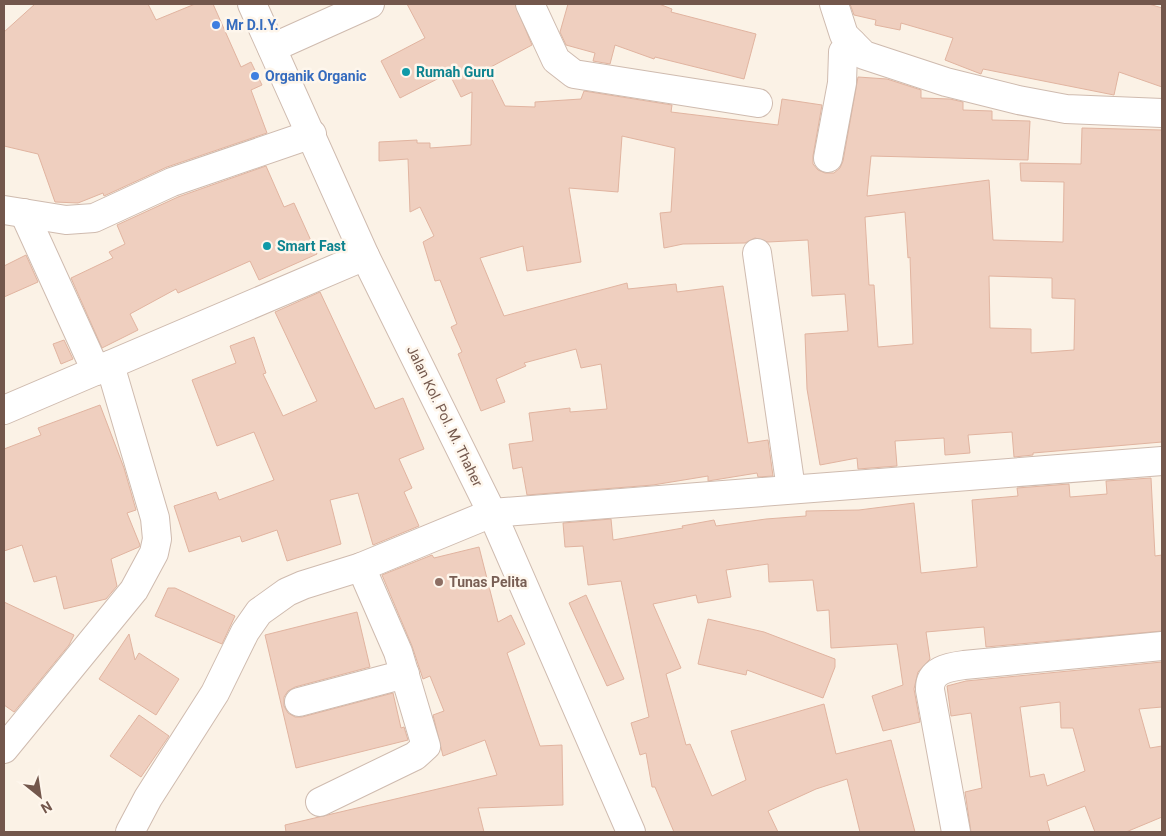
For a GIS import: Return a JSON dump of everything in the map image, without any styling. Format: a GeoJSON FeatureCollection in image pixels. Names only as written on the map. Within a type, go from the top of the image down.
{"type":"FeatureCollection","features":[{"type":"Feature","properties":{"kind":"street","name":"Jalan Kol. Pol. M. Thaher"},"geometry":{"type":"LineString","coordinates":[[252,4],[366,256],[492,512],[631,832]]}},
{"type":"Feature","properties":{"kind":"street"},"geometry":{"type":"LineString","coordinates":[[272,48],[370,4]]}},
{"type":"Feature","properties":{"kind":"street"},"geometry":{"type":"LineString","coordinates":[[530,4],[556,60],[574,74],[758,103]]}},
{"type":"Feature","properties":{"kind":"street"},"geometry":{"type":"LineString","coordinates":[[834,4],[844,35],[864,55],[946,82],[1018,100],[1066,109],[1162,113]]}},
{"type":"Feature","properties":{"kind":"street"},"geometry":{"type":"LineString","coordinates":[[828,158],[842,83],[844,52],[852,43]]}},
{"type":"Feature","properties":{"kind":"street"},"geometry":{"type":"LineString","coordinates":[[14,211],[66,220],[94,218],[172,182],[312,134]]}},
{"type":"Feature","properties":{"kind":"street"},"geometry":{"type":"LineString","coordinates":[[4,749],[134,590],[154,553],[157,539],[154,518],[103,368],[14,211]]}},
{"type":"Feature","properties":{"kind":"street"},"geometry":{"type":"LineString","coordinates":[[757,253],[792,489]]}},
{"type":"Feature","properties":{"kind":"street"},"geometry":{"type":"LineString","coordinates":[[4,410],[366,256]]}},
{"type":"Feature","properties":{"kind":"street"},"geometry":{"type":"LineString","coordinates":[[130,832],[148,798],[216,692],[245,632],[259,612],[287,592],[361,567],[492,512],[1162,461]]}},
{"type":"Feature","properties":{"kind":"street"},"geometry":{"type":"LineString","coordinates":[[320,802],[415,756],[426,746],[398,652],[361,567]]}},
{"type":"Feature","properties":{"kind":"street"},"geometry":{"type":"LineString","coordinates":[[956,832],[930,690],[932,677],[937,672],[964,665],[1162,646]]}},
{"type":"Feature","properties":{"kind":"street"},"geometry":{"type":"LineString","coordinates":[[299,702],[405,674]]}},
{"type":"Feature","properties":{"kind":"building"},"geometry":{"type":"Polygon","coordinates":[[[35,4],[148,4],[156,20],[195,4],[213,4],[241,67],[251,62],[262,85],[251,90],[267,133],[167,167],[104,196],[103,193],[78,203],[55,202],[38,154],[4,146],[4,32],[35,4]]]}},
{"type":"Feature","properties":{"kind":"building"},"geometry":{"type":"Polygon","coordinates":[[[407,4],[515,4],[532,45],[487,69],[505,106],[535,107],[535,102],[581,99],[584,91],[672,105],[671,112],[778,125],[782,99],[822,105],[813,164],[818,170],[825,173],[834,173],[840,168],[843,161],[858,77],[887,79],[921,90],[921,98],[950,99],[963,102],[963,110],[992,111],[992,120],[1030,121],[1028,160],[871,156],[867,196],[989,180],[993,240],[1063,242],[1064,182],[1021,181],[1020,163],[1081,164],[1082,128],[1162,130],[1162,442],[1033,453],[1033,455],[1014,457],[1012,432],[968,435],[970,453],[945,455],[944,438],[895,441],[897,466],[858,469],[857,458],[820,465],[807,389],[805,334],[848,331],[845,294],[812,296],[808,240],[768,242],[755,238],[745,243],[683,244],[664,248],[660,213],[671,212],[675,148],[622,136],[618,192],[569,188],[581,262],[527,271],[523,246],[480,258],[504,316],[627,283],[628,289],[676,284],[677,292],[723,286],[748,443],[768,440],[773,476],[758,477],[757,473],[708,481],[708,476],[653,485],[527,495],[522,467],[513,469],[509,444],[533,441],[529,413],[570,408],[570,412],[607,409],[601,364],[581,368],[576,349],[524,363],[526,366],[496,379],[505,402],[481,411],[458,354],[462,352],[451,327],[457,324],[440,280],[435,281],[423,242],[434,236],[420,207],[410,212],[408,159],[379,161],[379,142],[417,140],[417,143],[430,143],[430,148],[471,145],[472,92],[461,97],[449,73],[400,98],[381,61],[425,38],[407,4]],[[905,212],[865,217],[869,285],[874,285],[878,347],[913,344],[910,257],[908,258],[905,212]],[[989,276],[990,328],[1031,329],[1031,353],[1074,350],[1075,299],[1052,298],[1052,278],[989,276]]]}},
{"type":"Feature","properties":{"kind":"building"},"geometry":{"type":"Polygon","coordinates":[[[568,4],[659,4],[672,9],[671,12],[756,34],[744,79],[655,57],[654,59],[615,45],[610,64],[593,61],[595,53],[566,45],[560,32],[568,4]]]}},
{"type":"Feature","properties":{"kind":"building"},"geometry":{"type":"Polygon","coordinates":[[[850,4],[1149,4],[1162,8],[1162,87],[1119,72],[1114,95],[983,69],[981,74],[945,60],[953,38],[901,23],[900,30],[875,25],[876,20],[854,15],[850,4]]]}},
{"type":"Feature","properties":{"kind":"building"},"geometry":{"type":"Polygon","coordinates":[[[266,166],[284,207],[294,203],[317,254],[259,280],[250,261],[178,293],[176,289],[130,314],[138,330],[102,348],[71,278],[113,258],[109,252],[125,244],[117,225],[178,197],[266,166]]]}},
{"type":"Feature","properties":{"kind":"building"},"geometry":{"type":"Polygon","coordinates":[[[26,255],[38,282],[4,297],[4,266],[26,255]]]}},
{"type":"Feature","properties":{"kind":"building"},"geometry":{"type":"Polygon","coordinates":[[[320,292],[375,409],[403,398],[424,449],[399,459],[412,488],[404,492],[419,526],[373,545],[358,493],[330,500],[341,544],[287,561],[277,530],[242,542],[240,536],[189,552],[174,506],[216,492],[219,500],[274,480],[254,432],[217,446],[192,380],[236,363],[230,346],[254,337],[266,373],[263,374],[283,416],[317,401],[275,312],[320,292]]]}},
{"type":"Feature","properties":{"kind":"building"},"geometry":{"type":"Polygon","coordinates":[[[64,340],[73,359],[61,364],[53,344],[64,340]]]}},
{"type":"Feature","properties":{"kind":"building"},"geometry":{"type":"Polygon","coordinates":[[[100,405],[124,468],[136,510],[127,513],[140,545],[111,559],[117,586],[106,599],[64,609],[56,576],[34,582],[22,545],[4,551],[4,449],[41,435],[38,428],[100,405]]]}},
{"type":"Feature","properties":{"kind":"building"},"geometry":{"type":"Polygon","coordinates":[[[1151,478],[1155,556],[1162,555],[1162,631],[986,647],[984,627],[926,632],[930,659],[918,672],[914,689],[920,722],[883,731],[872,696],[903,685],[897,644],[831,648],[829,610],[817,611],[813,580],[769,582],[768,564],[726,570],[731,597],[698,603],[696,595],[653,604],[681,668],[666,674],[686,745],[690,744],[712,796],[746,780],[731,731],[824,704],[836,754],[891,740],[915,832],[860,832],[847,779],[816,789],[768,811],[778,832],[674,832],[655,787],[652,787],[646,753],[640,755],[631,723],[649,717],[621,581],[588,585],[583,546],[565,547],[563,523],[611,519],[613,540],[683,528],[682,526],[714,520],[716,526],[806,516],[806,511],[859,510],[914,503],[921,573],[977,567],[972,500],[1018,496],[1017,488],[1069,484],[1070,497],[1107,494],[1106,481],[1151,478]]]}},
{"type":"Feature","properties":{"kind":"building"},"geometry":{"type":"Polygon","coordinates":[[[479,547],[498,622],[511,615],[525,644],[507,653],[540,746],[562,745],[563,805],[478,808],[484,832],[286,832],[285,825],[497,775],[485,740],[443,756],[433,715],[444,711],[430,676],[423,679],[412,646],[382,575],[432,555],[434,558],[479,547]]]}},
{"type":"Feature","properties":{"kind":"building"},"geometry":{"type":"Polygon","coordinates":[[[168,588],[175,588],[235,616],[222,644],[155,616],[168,588]]]}},
{"type":"Feature","properties":{"kind":"building"},"geometry":{"type":"Polygon","coordinates":[[[586,595],[624,679],[607,686],[569,603],[586,595]]]}},
{"type":"Feature","properties":{"kind":"building"},"geometry":{"type":"Polygon","coordinates":[[[4,602],[74,635],[69,645],[14,712],[4,705],[4,602]]]}},
{"type":"Feature","properties":{"kind":"building"},"geometry":{"type":"Polygon","coordinates":[[[357,612],[370,667],[295,687],[288,691],[284,697],[284,706],[288,713],[295,717],[302,717],[393,693],[401,728],[404,727],[408,740],[296,768],[265,635],[357,612]]]}},
{"type":"Feature","properties":{"kind":"building"},"geometry":{"type":"Polygon","coordinates":[[[708,619],[764,632],[835,659],[835,667],[823,698],[747,670],[746,675],[698,664],[708,619]]]}},
{"type":"Feature","properties":{"kind":"building"},"geometry":{"type":"Polygon","coordinates":[[[129,634],[135,660],[139,653],[179,679],[156,715],[99,679],[129,634]]]}},
{"type":"Feature","properties":{"kind":"building"},"geometry":{"type":"Polygon","coordinates":[[[1162,662],[1162,707],[1139,709],[1150,748],[1162,746],[1162,817],[1126,832],[1095,832],[1085,806],[1047,821],[1050,832],[971,832],[965,792],[982,788],[971,713],[951,716],[947,686],[966,681],[1162,662]],[[1060,702],[1020,707],[1030,777],[1044,774],[1047,786],[1085,771],[1073,728],[1061,728],[1060,702]]]}},
{"type":"Feature","properties":{"kind":"building"},"geometry":{"type":"Polygon","coordinates":[[[139,715],[169,736],[141,777],[110,756],[139,715]]]}},
{"type":"Feature","properties":{"kind":"place","name":"Mr D.I.Y."},"geometry":{"type":"Point","coordinates":[216,25]}},
{"type":"Feature","properties":{"kind":"place","name":"Rumah Guru"},"geometry":{"type":"Point","coordinates":[406,72]}},
{"type":"Feature","properties":{"kind":"place","name":"Organik Organic"},"geometry":{"type":"Point","coordinates":[255,76]}},
{"type":"Feature","properties":{"kind":"place","name":"Smart Fast"},"geometry":{"type":"Point","coordinates":[267,246]}},
{"type":"Feature","properties":{"kind":"place","name":"Tunas Pelita"},"geometry":{"type":"Point","coordinates":[439,582]}}]}
